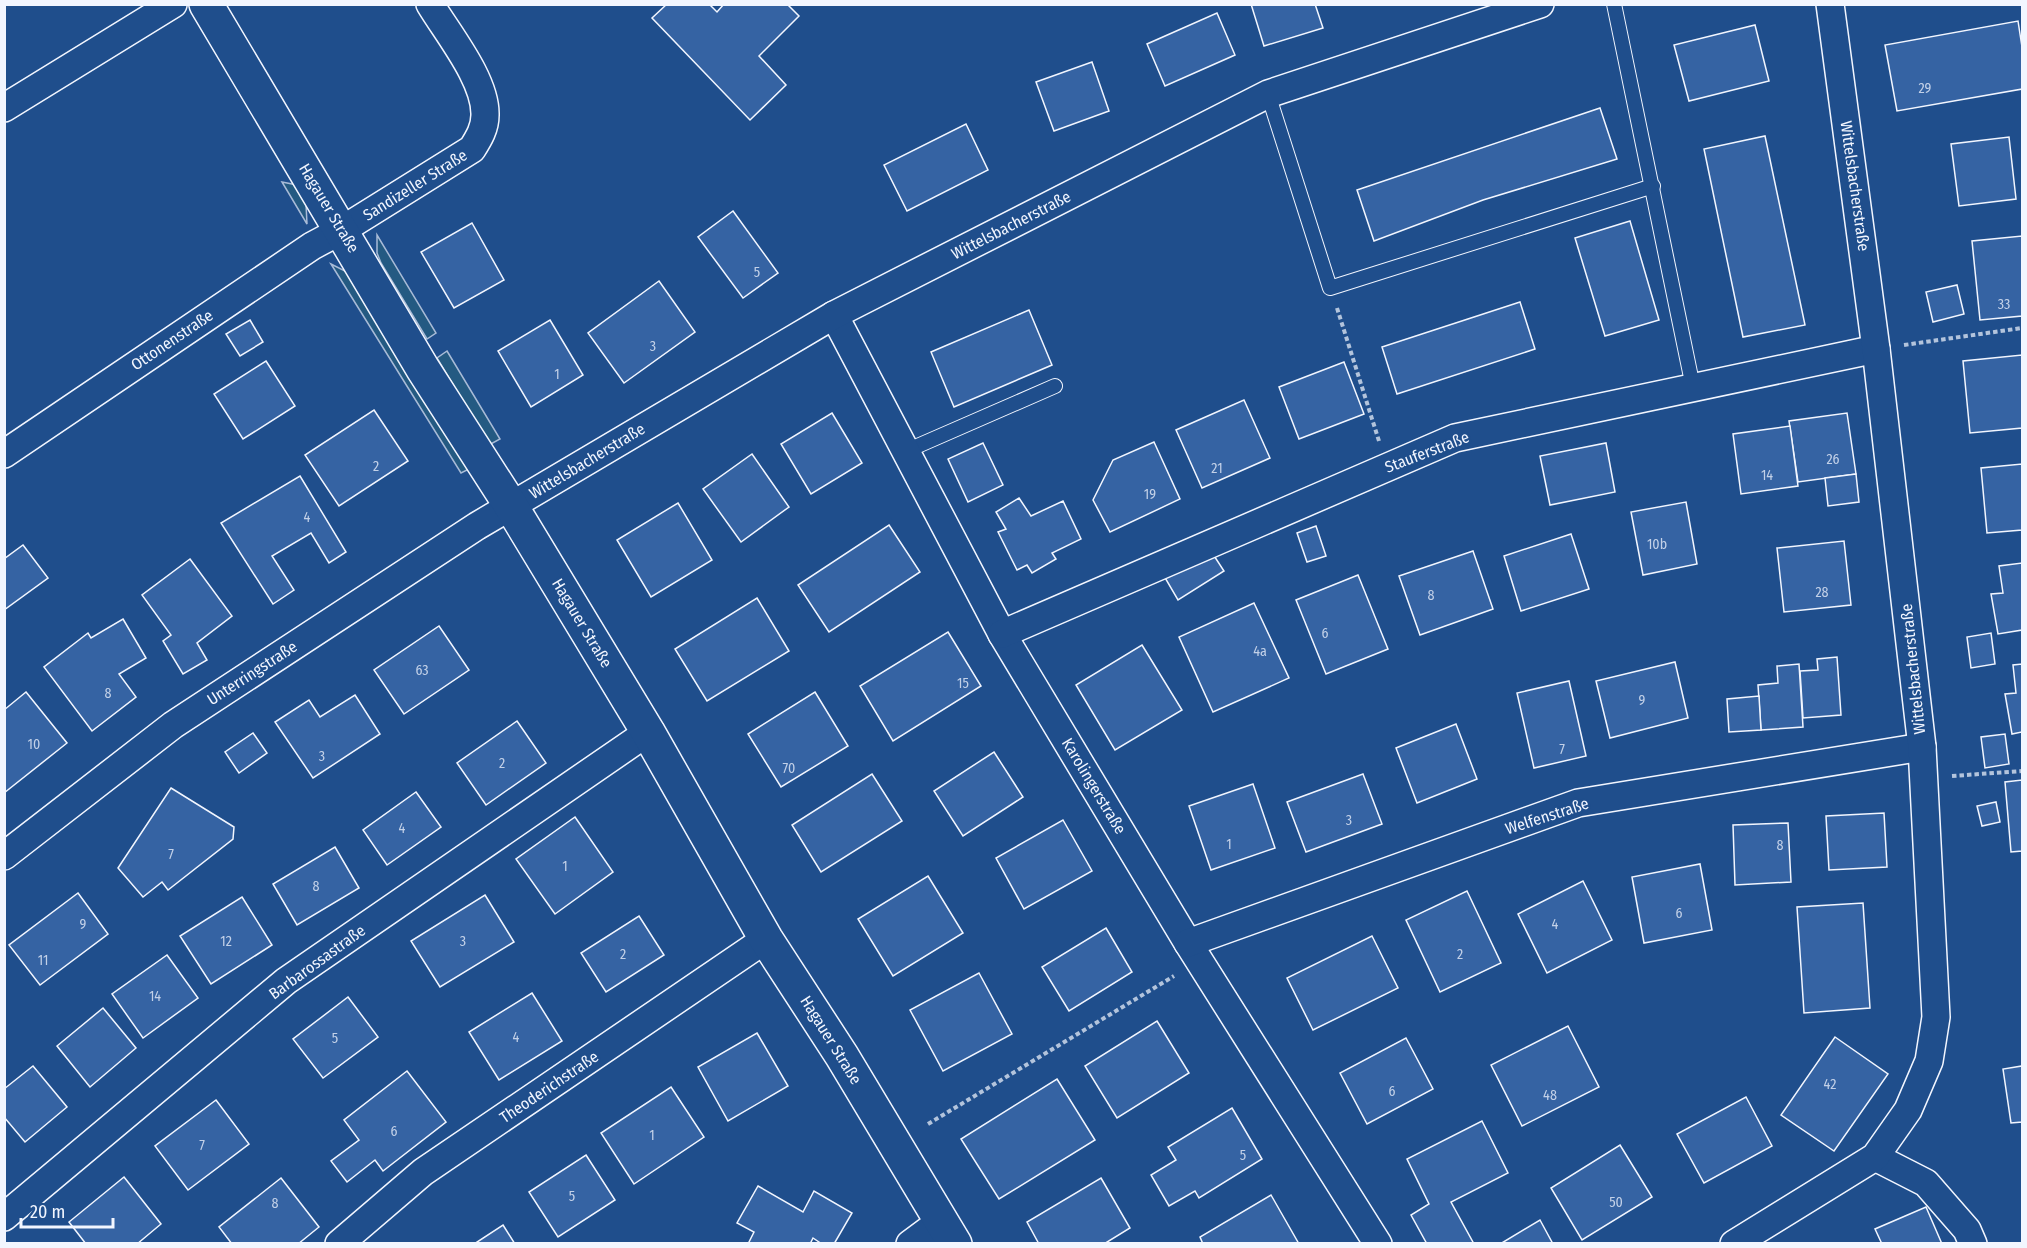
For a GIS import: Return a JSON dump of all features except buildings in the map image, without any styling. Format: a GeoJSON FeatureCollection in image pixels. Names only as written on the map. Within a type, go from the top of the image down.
{"type":"FeatureCollection","features":[{"type":"Feature","properties":{"kind":"street"},"geometry":{"type":"LineString","coordinates":[[4,108],[173,4]]}},
{"type":"Feature","properties":{"kind":"street","name":"Hagauer Straße"},"geometry":{"type":"LineString","coordinates":[[206,4],[423,369],[511,506],[648,732],[766,939],[842,1056],[948,1232]]}},
{"type":"Feature","properties":{"kind":"street","name":"Sandizeller Straße"},"geometry":{"type":"LineString","coordinates":[[342,230],[458,159],[472,149],[481,134],[486,117],[484,100],[478,84],[430,4]]}},
{"type":"Feature","properties":{"kind":"street","name":"Wittelsbacherstraße"},"geometry":{"type":"LineString","coordinates":[[511,506],[834,315],[1268,94],[1540,4]]}},
{"type":"Feature","properties":{"kind":"street","name":"Wittelsbacherstraße"},"geometry":{"type":"LineString","coordinates":[[1734,1244],[1875,1157],[1908,1110],[1929,1060],[1936,1017],[1921,778],[1922,747],[1876,349],[1830,4]]}},
{"type":"Feature","properties":{"kind":"street","name":"Ottonenstraße"},"geometry":{"type":"LineString","coordinates":[[4,454],[312,246],[342,230]]}},
{"type":"Feature","properties":{"kind":"street","name":"Karolingerstraße"},"geometry":{"type":"LineString","coordinates":[[834,315],[1002,634],[1193,951],[1378,1244]]}},
{"type":"Feature","properties":{"kind":"street","name":"Stauferstraße"},"geometry":{"type":"LineString","coordinates":[[1002,634],[1455,438],[1876,349]]}},
{"type":"Feature","properties":{"kind":"street","name":"Unterringstraße"},"geometry":{"type":"LineString","coordinates":[[4,856],[172,725],[511,506]]}},
{"type":"Feature","properties":{"kind":"street","name":"Barbarossastraße"},"geometry":{"type":"LineString","coordinates":[[4,1217],[285,981],[648,732]]}},
{"type":"Feature","properties":{"kind":"street","name":"Welfenstraße"},"geometry":{"type":"LineString","coordinates":[[1193,951],[1578,803],[1922,747]]}},
{"type":"Feature","properties":{"kind":"street","name":"Theoderichstraße"},"geometry":{"type":"LineString","coordinates":[[339,1244],[423,1172],[766,939]]}},
{"type":"Feature","properties":{"kind":"street"},"geometry":{"type":"LineString","coordinates":[[1875,1157],[1926,1184],[1967,1230],[1973,1244]]}},
{"type":"Feature","properties":{"kind":"street"},"geometry":{"type":"LineString","coordinates":[[910,1244],[948,1232]]}},
{"type":"Feature","properties":{"kind":"lane"},"geometry":{"type":"LineString","coordinates":[[1614,4],[1693,387]]}},
{"type":"Feature","properties":{"kind":"lane"},"geometry":{"type":"LineString","coordinates":[[1268,94],[1330,288],[1653,186]]}},
{"type":"Feature","properties":{"kind":"lane"},"geometry":{"type":"LineString","coordinates":[[906,451],[1055,386]]}},
{"type":"Feature","properties":{"kind":"path"},"geometry":{"type":"LineString","coordinates":[[1330,288],[1387,466]]}},
{"type":"Feature","properties":{"kind":"path"},"geometry":{"type":"LineString","coordinates":[[1876,349],[2022,328]]}},
{"type":"Feature","properties":{"kind":"path"},"geometry":{"type":"LineString","coordinates":[[1921,778],[2022,771]]}},
{"type":"Feature","properties":{"kind":"path"},"geometry":{"type":"LineString","coordinates":[[928,1124],[1174,977],[1193,951]]}},
{"type":"Feature","properties":{"kind":"shaded area"},"geometry":{"type":"Polygon","coordinates":[[[282,182],[297,185],[306,204],[307,224],[282,182]]]}},
{"type":"Feature","properties":{"kind":"shaded area"},"geometry":{"type":"Polygon","coordinates":[[[377,235],[436,333],[427,339],[381,263],[377,253],[377,235]]]}},
{"type":"Feature","properties":{"kind":"shaded area"},"geometry":{"type":"Polygon","coordinates":[[[331,264],[347,272],[469,469],[461,473],[331,264]]]}},
{"type":"Feature","properties":{"kind":"shaded area"},"geometry":{"type":"Polygon","coordinates":[[[447,351],[500,439],[489,445],[437,358],[447,351]]]}}]}
